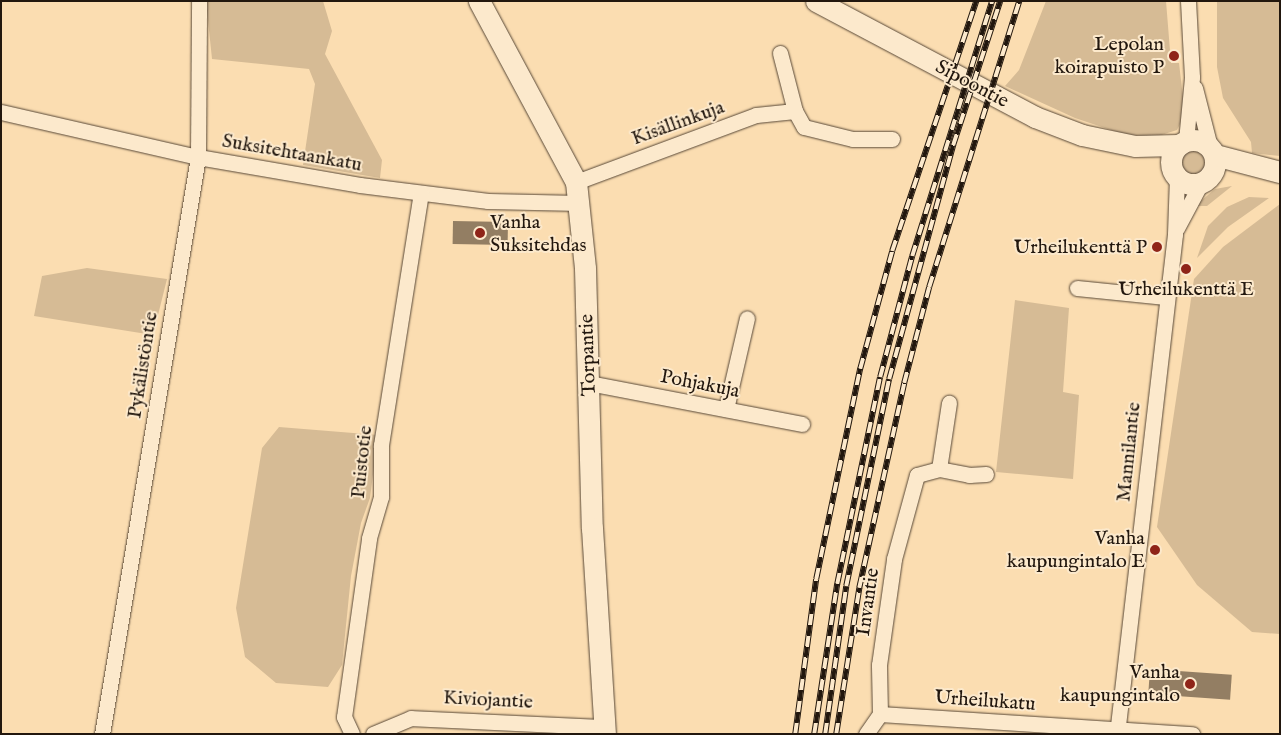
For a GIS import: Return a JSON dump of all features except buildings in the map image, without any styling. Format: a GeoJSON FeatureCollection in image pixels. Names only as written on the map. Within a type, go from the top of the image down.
{"type":"FeatureCollection","features":[{"type":"Feature","properties":{"kind":"street","name":"Pykälistöntie"},"geometry":{"type":"LineString","coordinates":[[102,734],[198,156],[199,1]]}},
{"type":"Feature","properties":{"kind":"street","name":"Torpantie"},"geometry":{"type":"LineString","coordinates":[[479,1],[576,182],[580,203],[589,383],[592,528],[604,730]]}},
{"type":"Feature","properties":{"kind":"street","name":"Sipoontie"},"geometry":{"type":"LineString","coordinates":[[816,1],[1035,117],[1082,135],[1135,146],[1182,143]]}},
{"type":"Feature","properties":{"kind":"street"},"geometry":{"type":"LineString","coordinates":[[1182,143],[1192,77],[1188,1]]}},
{"type":"Feature","properties":{"kind":"street"},"geometry":{"type":"LineString","coordinates":[[780,53],[795,111],[804,127],[853,139],[892,139]]}},
{"type":"Feature","properties":{"kind":"street"},"geometry":{"type":"LineString","coordinates":[[1192,77],[1213,151],[1204,181]]}},
{"type":"Feature","properties":{"kind":"street","name":"Kisällinkuja"},"geometry":{"type":"LineString","coordinates":[[576,182],[756,115],[795,111]]}},
{"type":"Feature","properties":{"kind":"street","name":"Suksitehtaankatu"},"geometry":{"type":"LineString","coordinates":[[1,112],[198,156],[421,193],[488,200],[580,203]]}},
{"type":"Feature","properties":{"kind":"street"},"geometry":{"type":"LineString","coordinates":[[1195,140],[1213,151],[1271,172],[1184,182],[1174,173],[1173,152],[1182,143],[1195,140]]}},
{"type":"Feature","properties":{"kind":"street","name":"Sipoontie"},"geometry":{"type":"LineString","coordinates":[[1135,146],[1174,173]]}},
{"type":"Feature","properties":{"kind":"street","name":"Mannilantie"},"geometry":{"type":"LineString","coordinates":[[1117,732],[1166,297],[1175,234],[1174,173]]}},
{"type":"Feature","properties":{"kind":"street","name":"Mannilantie"},"geometry":{"type":"LineString","coordinates":[[1175,234],[1204,181]]}},
{"type":"Feature","properties":{"kind":"street","name":"Puistotie"},"geometry":{"type":"LineString","coordinates":[[352,734],[344,717],[368,546],[381,497],[381,445],[421,193]]}},
{"type":"Feature","properties":{"kind":"street"},"geometry":{"type":"LineString","coordinates":[[1077,288],[1166,297]]}},
{"type":"Feature","properties":{"kind":"street"},"geometry":{"type":"LineString","coordinates":[[726,409],[747,318]]}},
{"type":"Feature","properties":{"kind":"street","name":"Pohjakuja"},"geometry":{"type":"LineString","coordinates":[[589,383],[802,424]]}},
{"type":"Feature","properties":{"kind":"street"},"geometry":{"type":"LineString","coordinates":[[949,403],[939,468],[969,475],[986,474]]}},
{"type":"Feature","properties":{"kind":"street","name":"Invantie"},"geometry":{"type":"LineString","coordinates":[[880,714],[879,665],[894,559],[917,474],[939,468]]}},
{"type":"Feature","properties":{"kind":"street"},"geometry":{"type":"LineString","coordinates":[[866,734],[880,714]]}},
{"type":"Feature","properties":{"kind":"street","name":"Urheilukatu"},"geometry":{"type":"LineString","coordinates":[[880,714],[1117,732],[1192,734]]}},
{"type":"Feature","properties":{"kind":"street","name":"Kiviojantie"},"geometry":{"type":"LineString","coordinates":[[373,734],[411,718],[604,730]]}},
{"type":"Feature","properties":{"kind":"shaded area"},"geometry":{"type":"Polygon","coordinates":[[[206,1],[323,1],[332,31],[325,54],[382,160],[380,178],[303,165],[315,84],[309,69],[212,59],[206,1]]]}},
{"type":"Feature","properties":{"kind":"shaded area"},"geometry":{"type":"Polygon","coordinates":[[[1046,1],[1166,1],[1171,63],[1179,63],[1185,114],[1177,130],[1155,137],[1123,134],[1075,118],[1005,86],[1019,70],[1046,1]]]}},
{"type":"Feature","properties":{"kind":"shaded area"},"geometry":{"type":"Polygon","coordinates":[[[1217,1],[1280,1],[1280,156],[1252,153],[1251,142],[1223,98],[1217,67],[1217,1]]]}},
{"type":"Feature","properties":{"kind":"shaded area"},"geometry":{"type":"Polygon","coordinates":[[[1194,148],[1204,152],[1208,162],[1204,172],[1194,176],[1184,172],[1180,162],[1184,152],[1194,148]]]}},
{"type":"Feature","properties":{"kind":"shaded area"},"geometry":{"type":"Polygon","coordinates":[[[1232,186],[1207,206],[1195,206],[1215,189],[1232,186]]]}},
{"type":"Feature","properties":{"kind":"shaded area"},"geometry":{"type":"Polygon","coordinates":[[[1249,197],[1269,198],[1228,227],[1197,258],[1208,226],[1227,207],[1249,197]]]}},
{"type":"Feature","properties":{"kind":"shaded area"},"geometry":{"type":"Polygon","coordinates":[[[1280,204],[1280,634],[1252,632],[1197,585],[1157,527],[1194,279],[1223,247],[1280,204]]]}},
{"type":"Feature","properties":{"kind":"shaded area"},"geometry":{"type":"Polygon","coordinates":[[[87,268],[167,279],[153,335],[34,316],[42,276],[87,268]]]}},
{"type":"Feature","properties":{"kind":"shaded area"},"geometry":{"type":"Polygon","coordinates":[[[1015,300],[1069,308],[1063,392],[1079,395],[1073,479],[996,472],[1015,300]]]}},
{"type":"Feature","properties":{"kind":"shaded area"},"geometry":{"type":"Polygon","coordinates":[[[279,427],[378,435],[370,498],[361,523],[351,576],[342,665],[328,687],[276,683],[245,657],[236,608],[262,448],[279,427]]]}},
{"type":"Feature","properties":{"kind":"railway"},"geometry":{"type":"LineString","coordinates":[[795,734],[816,579],[860,369],[892,251],[976,1]]}},
{"type":"Feature","properties":{"kind":"railway"},"geometry":{"type":"LineString","coordinates":[[814,734],[837,584],[880,377],[912,256],[992,1]]}},
{"type":"Feature","properties":{"kind":"railway"},"geometry":{"type":"LineString","coordinates":[[825,734],[846,586],[889,379],[953,145],[1000,1]]}},
{"type":"Feature","properties":{"kind":"railway"},"geometry":{"type":"LineString","coordinates":[[836,734],[859,588],[904,383],[929,287],[1019,1]]}},
{"type":"Feature","properties":{"kind":"place","name":"Lepolan koirapuisto P"},"geometry":{"type":"Point","coordinates":[1174,56]}},
{"type":"Feature","properties":{"kind":"place","name":"Vanha Suksitehdas"},"geometry":{"type":"Point","coordinates":[480,233]}},
{"type":"Feature","properties":{"kind":"place","name":"Urheilukenttä P"},"geometry":{"type":"Point","coordinates":[1157,247]}},
{"type":"Feature","properties":{"kind":"place","name":"Urheilukenttä E"},"geometry":{"type":"Point","coordinates":[1186,269]}},
{"type":"Feature","properties":{"kind":"place","name":"Vanha kaupungintalo E"},"geometry":{"type":"Point","coordinates":[1155,550]}},
{"type":"Feature","properties":{"kind":"place","name":"Vanha kaupungintalo"},"geometry":{"type":"Point","coordinates":[1190,684]}}]}
